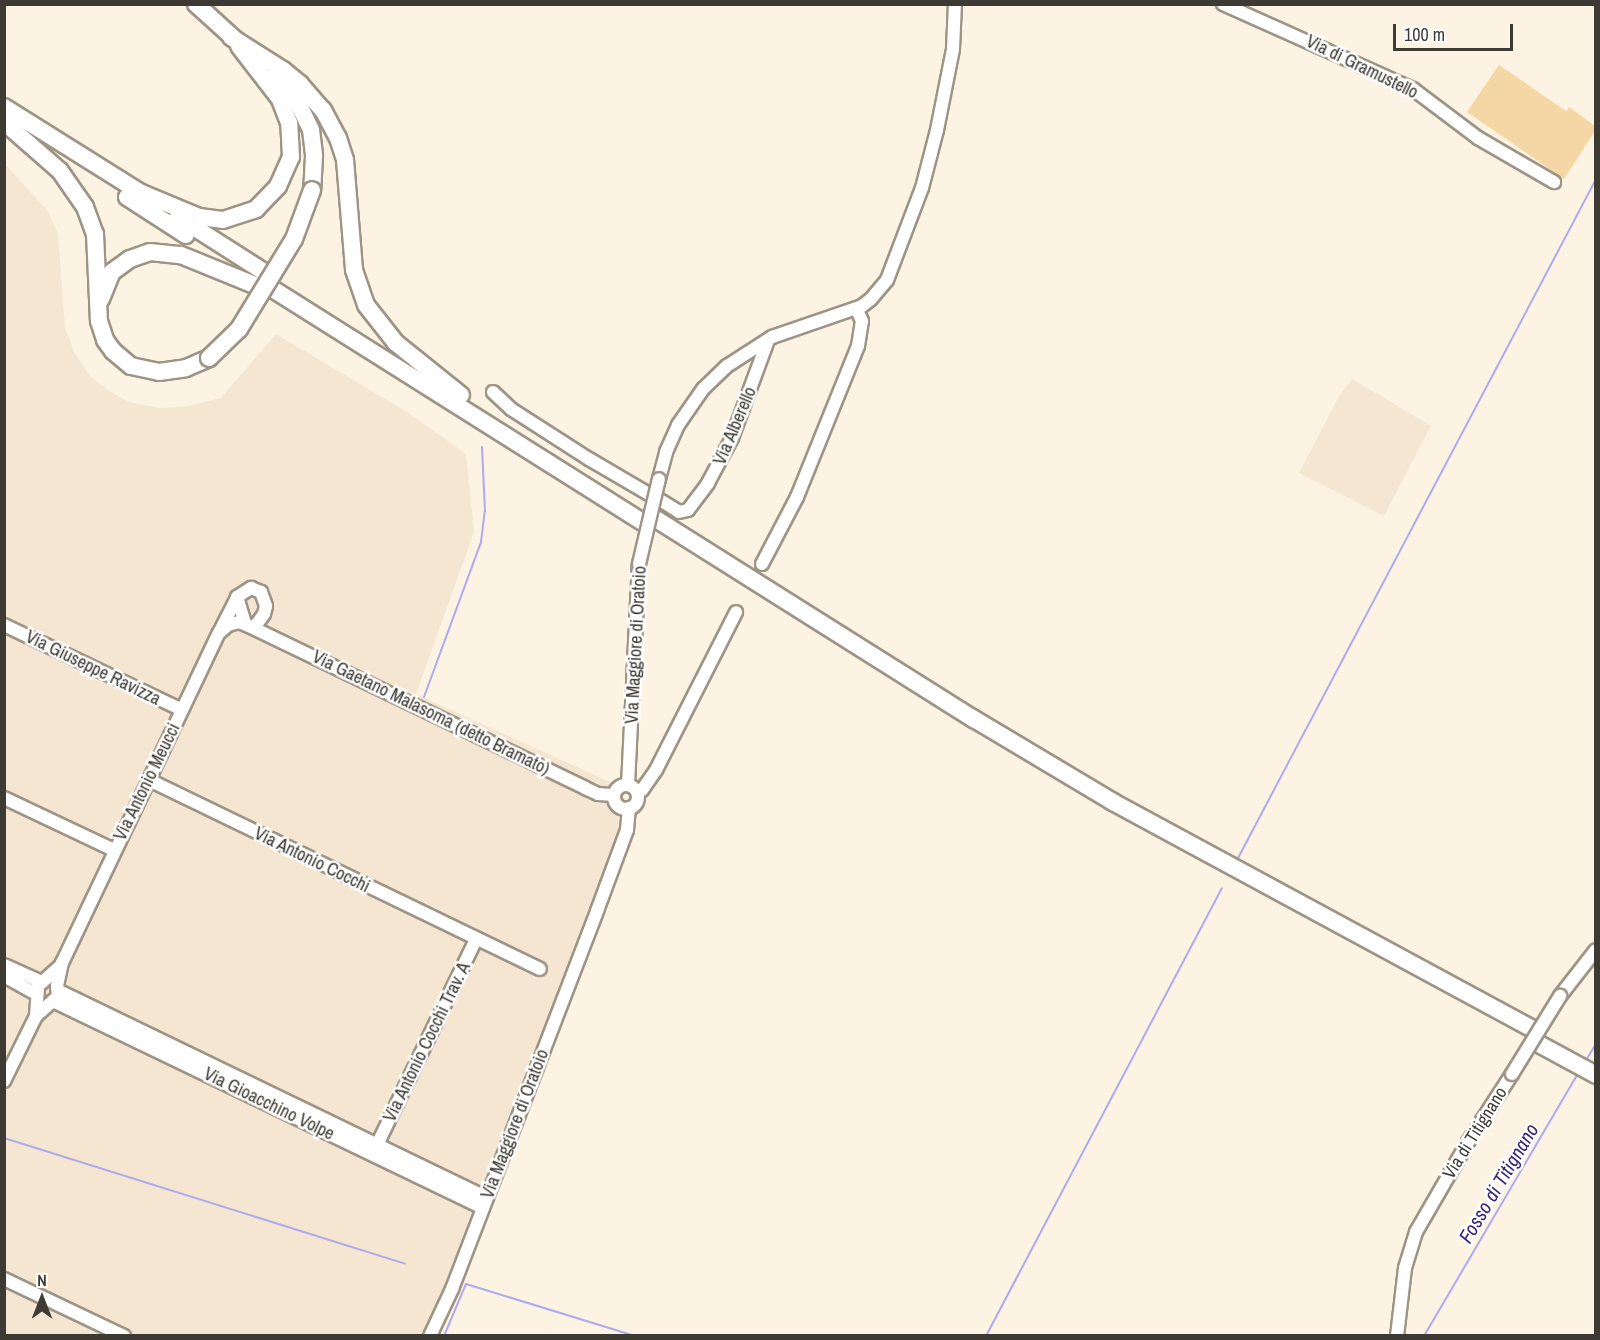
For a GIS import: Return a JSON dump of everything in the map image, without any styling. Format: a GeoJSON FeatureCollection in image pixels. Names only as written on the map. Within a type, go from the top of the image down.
{"type":"FeatureCollection","features":[{"type":"Feature","properties":{"kind":"highway"},"geometry":{"type":"LineString","coordinates":[[4,121],[67,179],[85,207],[95,234],[99,321],[102,334],[113,351],[125,362],[142,369],[178,370],[209,358],[238,328],[294,239],[312,190],[314,142],[301,106],[282,82],[197,6]]}},
{"type":"Feature","properties":{"kind":"highway"},"geometry":{"type":"LineString","coordinates":[[137,191],[199,218],[223,220],[256,209],[271,195],[284,177],[291,146],[290,123],[272,88],[231,37]]}},
{"type":"Feature","properties":{"kind":"highway"},"geometry":{"type":"LineString","coordinates":[[231,37],[283,70],[300,84],[323,110],[338,138],[345,160],[354,270],[366,304],[396,343],[461,395]]}},
{"type":"Feature","properties":{"kind":"highway"},"geometry":{"type":"LineString","coordinates":[[4,108],[137,191],[292,300],[649,521]]}},
{"type":"Feature","properties":{"kind":"highway"},"geometry":{"type":"LineString","coordinates":[[4,121],[267,283],[461,395],[649,521],[976,733],[1108,810],[1594,1068]]}},
{"type":"Feature","properties":{"kind":"highway"},"geometry":{"type":"LineString","coordinates":[[99,321],[103,288],[112,272],[129,259],[150,252],[172,253],[195,259],[267,283]]}},
{"type":"Feature","properties":{"kind":"street","name":"Via Maggiore di Oratoio"},"geometry":{"type":"LineString","coordinates":[[430,1335],[452,1289],[601,901],[627,830],[629,808],[638,800],[633,789],[630,767],[639,564],[659,479],[673,434],[696,399],[727,366],[768,340],[789,330],[856,308],[871,299],[887,280],[922,188],[951,58],[955,4]]}},
{"type":"Feature","properties":{"kind":"street","name":"Via di Gramustello"},"geometry":{"type":"LineString","coordinates":[[1223,4],[1413,89],[1478,138],[1554,182]]}},
{"type":"Feature","properties":{"kind":"street"},"geometry":{"type":"LineString","coordinates":[[762,564],[797,497],[858,346],[862,321],[856,308]]}},
{"type":"Feature","properties":{"kind":"street","name":"Via Alberello"},"geometry":{"type":"LineString","coordinates":[[660,501],[676,511],[685,511],[691,507],[702,491],[723,459],[768,340]]}},
{"type":"Feature","properties":{"kind":"street"},"geometry":{"type":"LineString","coordinates":[[493,393],[511,410],[649,494]]}},
{"type":"Feature","properties":{"kind":"street"},"geometry":{"type":"LineString","coordinates":[[252,588],[263,595],[265,610],[249,626],[237,597],[252,588]]}},
{"type":"Feature","properties":{"kind":"street","name":"Via Antonio Meucci"},"geometry":{"type":"LineString","coordinates":[[4,1081],[237,597]]}},
{"type":"Feature","properties":{"kind":"street","name":"Via Maggiore di Oratoio"},"geometry":{"type":"LineString","coordinates":[[614,795],[621,786],[642,790],[656,770],[736,612]]}},
{"type":"Feature","properties":{"kind":"street"},"geometry":{"type":"LineString","coordinates":[[219,633],[231,624],[249,626]]}},
{"type":"Feature","properties":{"kind":"street","name":"Via Giuseppe Ravizza"},"geometry":{"type":"LineString","coordinates":[[4,625],[182,710]]}},
{"type":"Feature","properties":{"kind":"street","name":"Via Gaetano Malasoma (detto Bramato)"},"geometry":{"type":"LineString","coordinates":[[249,626],[585,788],[598,794],[614,795]]}},
{"type":"Feature","properties":{"kind":"street"},"geometry":{"type":"LineString","coordinates":[[630,767],[643,772],[656,770]]}},
{"type":"Feature","properties":{"kind":"street","name":"Via Antonio Cocchi"},"geometry":{"type":"LineString","coordinates":[[148,780],[540,969]]}},
{"type":"Feature","properties":{"kind":"street"},"geometry":{"type":"LineString","coordinates":[[614,795],[618,806],[629,808]]}},
{"type":"Feature","properties":{"kind":"street"},"geometry":{"type":"LineString","coordinates":[[4,798],[114,850]]}},
{"type":"Feature","properties":{"kind":"street","name":"Via Antonio Cocchi Trav. A"},"geometry":{"type":"LineString","coordinates":[[377,1145],[476,939]]}},
{"type":"Feature","properties":{"kind":"street","name":"Via di Titignano"},"geometry":{"type":"LineString","coordinates":[[1397,1335],[1405,1268],[1416,1232],[1468,1142],[1560,996],[1596,950]]}},
{"type":"Feature","properties":{"kind":"street"},"geometry":{"type":"LineString","coordinates":[[4,965],[48,992]]}},
{"type":"Feature","properties":{"kind":"street"},"geometry":{"type":"LineString","coordinates":[[4,976],[48,992]]}},
{"type":"Feature","properties":{"kind":"street","name":"Via Gioacchino Volpe"},"geometry":{"type":"LineString","coordinates":[[48,992],[485,1203]]}},
{"type":"Feature","properties":{"kind":"street","name":"Via Gioacchino Volpe"},"geometry":{"type":"LineString","coordinates":[[48,992],[377,1145],[485,1203]]}},
{"type":"Feature","properties":{"kind":"street"},"geometry":{"type":"LineString","coordinates":[[4,1279],[124,1335]]}},
{"type":"Feature","properties":{"kind":"shaded area"},"geometry":{"type":"Polygon","coordinates":[[[1499,65],[1566,111],[1569,107],[1595,126],[1595,131],[1564,179],[1467,112],[1499,65]]]}},
{"type":"Feature","properties":{"kind":"shaded area"},"geometry":{"type":"Polygon","coordinates":[[[4,163],[47,210],[58,234],[65,328],[75,354],[90,376],[109,391],[129,402],[159,408],[183,407],[221,398],[276,334],[407,412],[466,454],[474,532],[416,694],[614,784],[621,830],[490,1180],[490,1215],[439,1335],[5,1335],[4,163]]]}},
{"type":"Feature","properties":{"kind":"shaded area"},"geometry":{"type":"Polygon","coordinates":[[[1352,379],[1431,426],[1384,516],[1299,473],[1338,398],[1352,379]]]}},
{"type":"Feature","properties":{"kind":"waterway"},"geometry":{"type":"LineString","coordinates":[[1237,860],[1596,179]]}},
{"type":"Feature","properties":{"kind":"waterway"},"geometry":{"type":"LineString","coordinates":[[424,697],[481,542],[485,511],[482,447]]}},
{"type":"Feature","properties":{"kind":"waterway"},"geometry":{"type":"LineString","coordinates":[[986,1336],[1222,888]]}},
{"type":"Feature","properties":{"kind":"waterway","name":"Fosso di Titignano"},"geometry":{"type":"LineString","coordinates":[[1585,1062],[1596,1044]]}},
{"type":"Feature","properties":{"kind":"waterway","name":"Fosso di Titignano"},"geometry":{"type":"LineString","coordinates":[[1424,1336],[1579,1072]]}},
{"type":"Feature","properties":{"kind":"waterway"},"geometry":{"type":"LineString","coordinates":[[4,1138],[405,1264]]}},
{"type":"Feature","properties":{"kind":"waterway"},"geometry":{"type":"LineString","coordinates":[[444,1336],[466,1284],[635,1336]]}}]}
